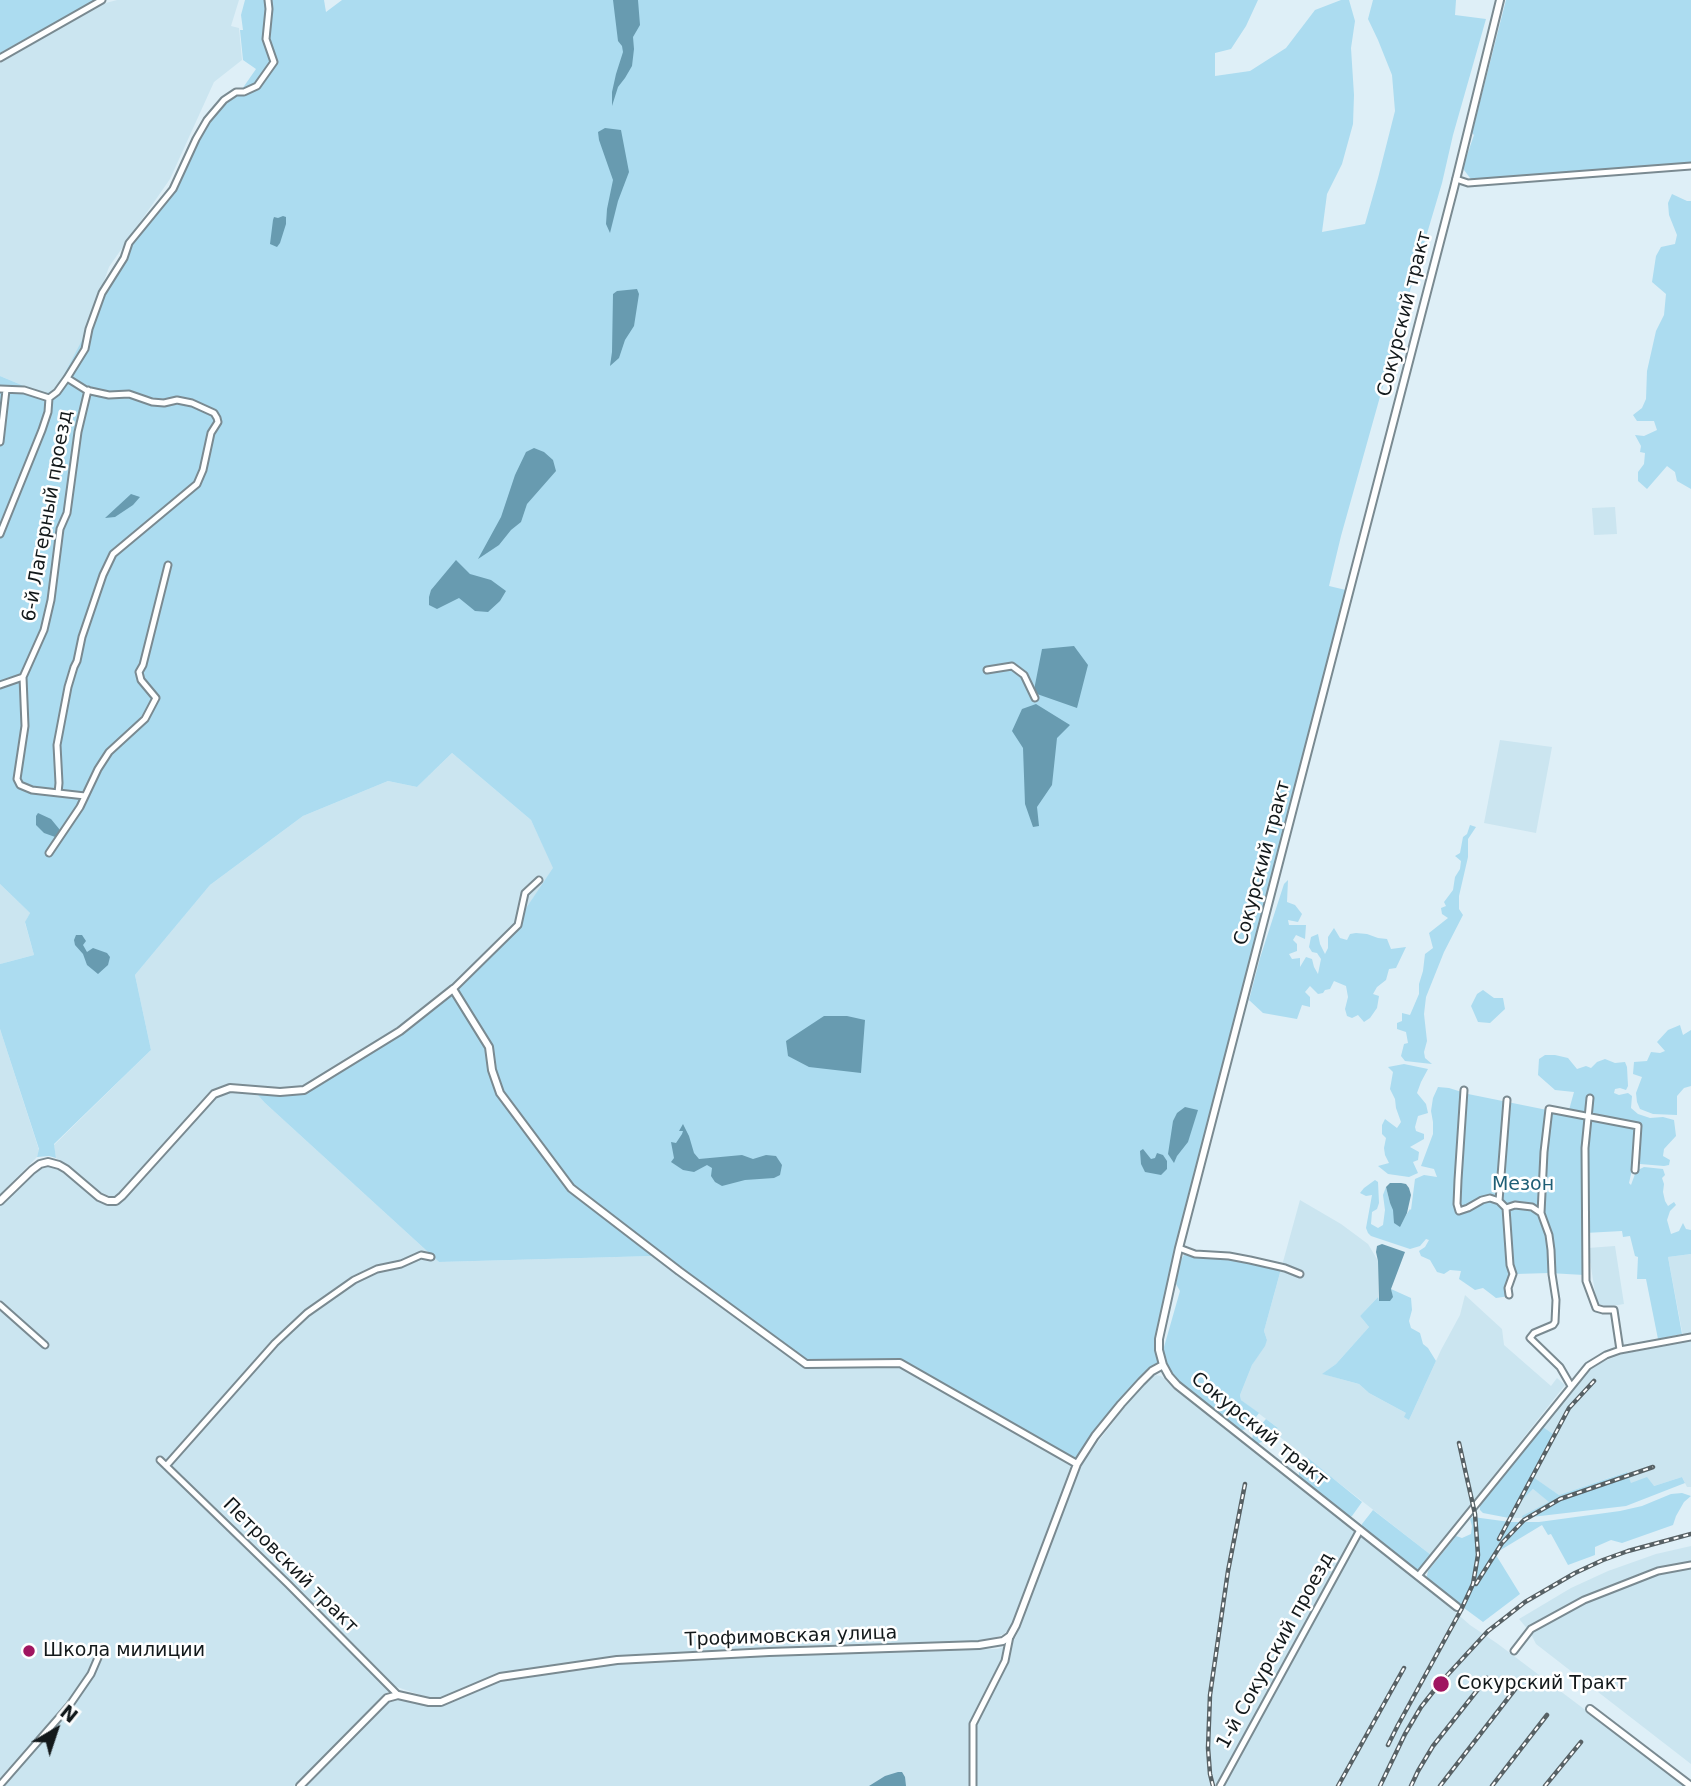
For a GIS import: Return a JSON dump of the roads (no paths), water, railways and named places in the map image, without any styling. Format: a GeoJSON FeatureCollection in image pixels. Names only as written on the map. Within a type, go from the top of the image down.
{"type":"FeatureCollection","features":[{"type":"Feature","properties":{"kind":"street"},"geometry":{"type":"LineString","coordinates":[[0,58],[102,0]]}},
{"type":"Feature","properties":{"kind":"street"},"geometry":{"type":"LineString","coordinates":[[0,534],[42,430],[49,398],[57,392],[85,349],[102,293],[124,258],[129,243],[173,189],[207,120],[224,100],[236,92],[244,92],[257,86],[274,62],[266,39],[268,0]]}},
{"type":"Feature","properties":{"kind":"street","name":"Сокурский тракт"},"geometry":{"type":"LineString","coordinates":[[1457,1607],[1195,1400],[1169,1376],[1159,1350],[1160,1327],[1179,1248],[1500,0]]}},
{"type":"Feature","properties":{"kind":"street"},"geometry":{"type":"LineString","coordinates":[[1456,179],[1468,183],[1691,166]]}},
{"type":"Feature","properties":{"kind":"street"},"geometry":{"type":"LineString","coordinates":[[58,793],[57,745],[68,687],[103,575],[113,554],[197,484],[211,433],[218,422],[214,413],[192,403],[177,400],[152,402],[129,394],[110,395],[88,390],[67,378]]}},
{"type":"Feature","properties":{"kind":"street"},"geometry":{"type":"LineString","coordinates":[[0,442],[3,389],[24,390],[49,398]]}},
{"type":"Feature","properties":{"kind":"street","name":"6-й Лагерный проезд"},"geometry":{"type":"LineString","coordinates":[[85,796],[32,790],[20,785],[17,779],[25,726],[23,677],[44,630],[51,600],[60,529],[67,513],[78,432],[88,390]]}},
{"type":"Feature","properties":{"kind":"street"},"geometry":{"type":"LineString","coordinates":[[48,853],[80,807],[109,752],[145,719],[156,698],[141,680],[139,673],[168,565]]}},
{"type":"Feature","properties":{"kind":"street"},"geometry":{"type":"LineString","coordinates":[[987,670],[1012,666],[1024,675],[1035,698]]}},
{"type":"Feature","properties":{"kind":"street"},"geometry":{"type":"LineString","coordinates":[[0,685],[23,677]]}},
{"type":"Feature","properties":{"kind":"street"},"geometry":{"type":"LineString","coordinates":[[0,1201],[32,1170],[48,1162],[66,1169],[99,1197],[116,1201],[214,1094],[230,1088],[280,1092],[303,1090],[400,1031],[453,989],[518,925],[525,893],[539,880]]}},
{"type":"Feature","properties":{"kind":"street"},"geometry":{"type":"LineString","coordinates":[[453,989],[489,1046],[492,1070],[500,1093],[571,1188],[663,1259],[806,1364],[900,1363],[1077,1464]]}},
{"type":"Feature","properties":{"kind":"street"},"geometry":{"type":"LineString","coordinates":[[1464,1090],[1457,1204],[1459,1211],[1490,1198],[1499,1201],[1506,1208],[1513,1274],[1508,1289],[1509,1295]]}},
{"type":"Feature","properties":{"kind":"street"},"geometry":{"type":"LineString","coordinates":[[1590,1098],[1585,1177],[1586,1281],[1596,1308],[1614,1310],[1620,1350]]}},
{"type":"Feature","properties":{"kind":"street"},"geometry":{"type":"LineString","coordinates":[[1499,1201],[1507,1100]]}},
{"type":"Feature","properties":{"kind":"street"},"geometry":{"type":"LineString","coordinates":[[1571,1386],[1560,1367],[1530,1338],[1555,1322],[1556,1300],[1549,1235],[1541,1213],[1549,1109],[1637,1126],[1635,1170]]}},
{"type":"Feature","properties":{"kind":"street"},"geometry":{"type":"LineString","coordinates":[[1506,1208],[1515,1205],[1532,1208],[1541,1213]]}},
{"type":"Feature","properties":{"kind":"street"},"geometry":{"type":"LineString","coordinates":[[1179,1248],[1195,1254],[1250,1260],[1300,1274]]}},
{"type":"Feature","properties":{"kind":"street"},"geometry":{"type":"LineString","coordinates":[[166,1466],[275,1343],[307,1313],[354,1280],[377,1269],[401,1264],[421,1255],[431,1257]]}},
{"type":"Feature","properties":{"kind":"street"},"geometry":{"type":"LineString","coordinates":[[0,1305],[45,1345]]}},
{"type":"Feature","properties":{"kind":"street"},"geometry":{"type":"LineString","coordinates":[[1418,1576],[1588,1366],[1620,1350],[1691,1337]]}},
{"type":"Feature","properties":{"kind":"street"},"geometry":{"type":"LineString","coordinates":[[973,1786],[973,1724],[1005,1661],[1010,1636],[1077,1464],[1121,1404],[1152,1371],[1163,1366]]}},
{"type":"Feature","properties":{"kind":"street","name":"Петровский тракт"},"geometry":{"type":"LineString","coordinates":[[160,1460],[398,1695]]}},
{"type":"Feature","properties":{"kind":"street","name":"1-й Сокурский проезд"},"geometry":{"type":"LineString","coordinates":[[1220,1786],[1360,1530]]}},
{"type":"Feature","properties":{"kind":"street"},"geometry":{"type":"LineString","coordinates":[[1514,1651],[1531,1629],[1584,1600],[1658,1571],[1691,1565]]}},
{"type":"Feature","properties":{"kind":"street","name":"Трофимовская улица"},"geometry":{"type":"LineString","coordinates":[[398,1695],[441,1702],[500,1677],[617,1660],[769,1652],[979,1646],[1003,1642],[1010,1636]]}},
{"type":"Feature","properties":{"kind":"street"},"geometry":{"type":"LineString","coordinates":[[0,1785],[69,1706],[91,1674],[100,1653]]}},
{"type":"Feature","properties":{"kind":"street"},"geometry":{"type":"LineString","coordinates":[[300,1786],[387,1698],[398,1695]]}},
{"type":"Feature","properties":{"kind":"street"},"geometry":{"type":"LineString","coordinates":[[1590,1709],[1691,1786]]}},
{"type":"Feature","properties":{"kind":"railway"},"geometry":{"type":"LineString","coordinates":[[1499,1539],[1569,1408],[1594,1381]]}},
{"type":"Feature","properties":{"kind":"railway"},"geometry":{"type":"LineString","coordinates":[[1388,1745],[1473,1584],[1478,1555],[1475,1514],[1459,1443]]}},
{"type":"Feature","properties":{"kind":"railway"},"geometry":{"type":"LineString","coordinates":[[1476,1584],[1502,1543],[1524,1520],[1560,1499],[1653,1467]]}},
{"type":"Feature","properties":{"kind":"railway"},"geometry":{"type":"LineString","coordinates":[[1213,1786],[1208,1748],[1210,1695],[1228,1571],[1245,1484]]}},
{"type":"Feature","properties":{"kind":"railway"},"geometry":{"type":"LineString","coordinates":[[1380,1786],[1421,1707],[1488,1631],[1525,1602],[1575,1573],[1628,1551],[1691,1534]]}},
{"type":"Feature","properties":{"kind":"railway"},"geometry":{"type":"LineString","coordinates":[[1338,1786],[1404,1668]]}},
{"type":"Feature","properties":{"kind":"railway"},"geometry":{"type":"LineString","coordinates":[[1411,1786],[1433,1746],[1487,1678]]}},
{"type":"Feature","properties":{"kind":"railway"},"geometry":{"type":"LineString","coordinates":[[1440,1786],[1516,1688]]}},
{"type":"Feature","properties":{"kind":"railway"},"geometry":{"type":"LineString","coordinates":[[1492,1786],[1547,1715]]}},
{"type":"Feature","properties":{"kind":"railway"},"geometry":{"type":"LineString","coordinates":[[1545,1786],[1581,1742]]}},
{"type":"Feature","properties":{"kind":"place","name":"Школа милиции"},"geometry":{"type":"Point","coordinates":[29,1651]}},
{"type":"Feature","properties":{"kind":"place","name":"Сокурский Тракт"},"geometry":{"type":"Point","coordinates":[1441,1684]}},
{"type":"Feature","properties":{"kind":"park label","name":"Мезон"},"geometry":{"type":"Point","coordinates":[1523,1185]}}]}
